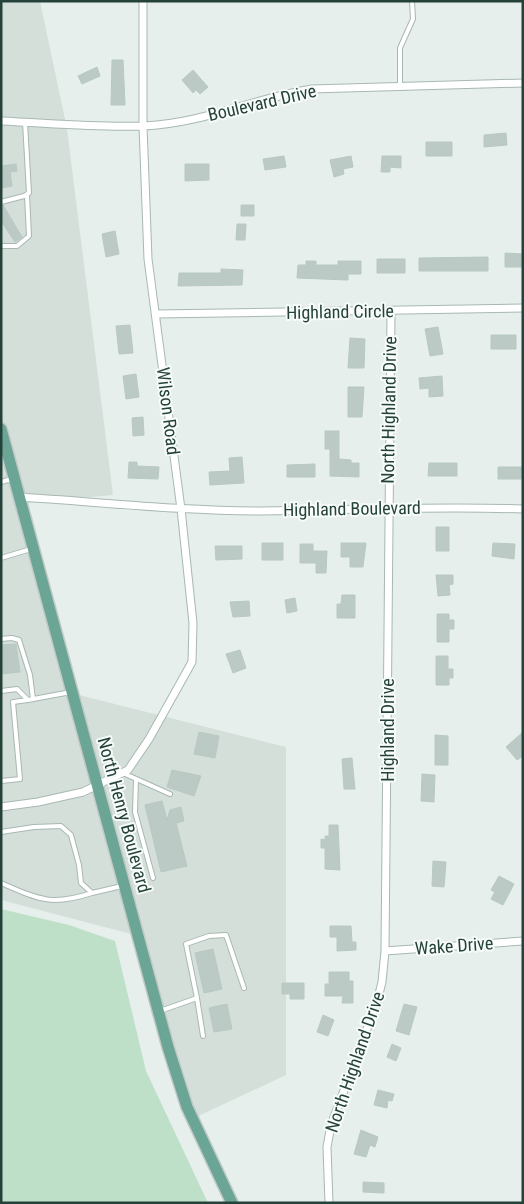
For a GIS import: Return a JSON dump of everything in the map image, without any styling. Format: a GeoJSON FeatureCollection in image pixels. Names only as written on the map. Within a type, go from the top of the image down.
{"type":"FeatureCollection","features":[{"type":"Feature","properties":{"kind":"main road","name":"North Henry Boulevard"},"geometry":{"type":"LineString","coordinates":[[1,429],[158,1011],[187,1106],[232,1203]]}},
{"type":"Feature","properties":{"kind":"street","name":"Wilson Road"},"geometry":{"type":"LineString","coordinates":[[1,807],[38,802],[98,786],[128,770],[149,738],[192,662],[193,623],[181,509],[164,392],[157,314],[148,259],[143,126],[143,1]]}},
{"type":"Feature","properties":{"kind":"street","name":"Boulevard Drive"},"geometry":{"type":"LineString","coordinates":[[1,121],[143,126],[215,114],[295,92],[344,87],[523,83]]}},
{"type":"Feature","properties":{"kind":"street","name":"Highland Circle"},"geometry":{"type":"LineString","coordinates":[[157,314],[391,312],[523,308]]}},
{"type":"Feature","properties":{"kind":"street","name":"North Highland Drive"},"geometry":{"type":"LineString","coordinates":[[388,508],[391,312]]}},
{"type":"Feature","properties":{"kind":"street","name":"Highland Boulevard"},"geometry":{"type":"LineString","coordinates":[[19,496],[181,509],[261,511],[388,508],[523,509]]}},
{"type":"Feature","properties":{"kind":"street","name":"Highland Drive"},"geometry":{"type":"LineString","coordinates":[[385,951],[388,850],[388,508]]}},
{"type":"Feature","properties":{"kind":"street","name":"Wake Drive"},"geometry":{"type":"LineString","coordinates":[[385,951],[523,941]]}},
{"type":"Feature","properties":{"kind":"street","name":"North Highland Drive"},"geometry":{"type":"LineString","coordinates":[[329,1203],[327,1156],[332,1125],[377,1002],[382,982],[385,951]]}},
{"type":"Feature","properties":{"kind":"lane"},"geometry":{"type":"LineString","coordinates":[[400,86],[400,48],[412,19],[412,1]]}},
{"type":"Feature","properties":{"kind":"lane"},"geometry":{"type":"LineString","coordinates":[[1,246],[17,246],[29,236],[27,195],[30,188],[25,122]]}},
{"type":"Feature","properties":{"kind":"lane"},"geometry":{"type":"LineString","coordinates":[[1,202],[27,195]]}},
{"type":"Feature","properties":{"kind":"lane"},"geometry":{"type":"LineString","coordinates":[[1,482],[14,479]]}},
{"type":"Feature","properties":{"kind":"lane"},"geometry":{"type":"LineString","coordinates":[[1,558],[33,548]]}},
{"type":"Feature","properties":{"kind":"lane"},"geometry":{"type":"LineString","coordinates":[[1,639],[12,638],[19,640],[30,676],[33,699]]}},
{"type":"Feature","properties":{"kind":"lane"},"geometry":{"type":"LineString","coordinates":[[1,691],[17,689],[28,700]]}},
{"type":"Feature","properties":{"kind":"lane"},"geometry":{"type":"LineString","coordinates":[[1,781],[20,779],[14,702],[73,692]]}},
{"type":"Feature","properties":{"kind":"lane"},"geometry":{"type":"LineString","coordinates":[[123,773],[170,794]]}},
{"type":"Feature","properties":{"kind":"lane"},"geometry":{"type":"LineString","coordinates":[[136,779],[135,812],[153,878]]}},
{"type":"Feature","properties":{"kind":"lane"},"geometry":{"type":"LineString","coordinates":[[1,832],[34,826],[61,826],[71,834],[79,865],[81,883],[92,892]]}},
{"type":"Feature","properties":{"kind":"lane"},"geometry":{"type":"LineString","coordinates":[[1,883],[52,902],[69,900],[92,892],[124,886]]}},
{"type":"Feature","properties":{"kind":"lane"},"geometry":{"type":"LineString","coordinates":[[203,1036],[186,944],[209,936],[226,935],[244,988]]}},
{"type":"Feature","properties":{"kind":"lane"},"geometry":{"type":"LineString","coordinates":[[158,1011],[196,998]]}},
{"type":"Feature","properties":{"kind":"shaded area"},"geometry":{"type":"Polygon","coordinates":[[[1,1],[40,1],[67,129],[113,495],[22,503],[71,693],[286,747],[286,1075],[192,1119],[153,1018],[139,936],[1,900],[1,1]]]}},
{"type":"Feature","properties":{"kind":"green space"},"geometry":{"type":"Polygon","coordinates":[[[1,909],[69,925],[115,941],[146,1071],[208,1203],[1,1203],[1,909]]]}},
{"type":"Feature","properties":{"kind":"building"},"geometry":{"type":"Polygon","coordinates":[[[112,60],[123,60],[125,105],[111,105],[112,60]]]}},
{"type":"Feature","properties":{"kind":"building"},"geometry":{"type":"Polygon","coordinates":[[[97,67],[100,76],[82,84],[78,76],[97,67]]]}},
{"type":"Feature","properties":{"kind":"building"},"geometry":{"type":"Polygon","coordinates":[[[193,70],[208,87],[200,94],[196,90],[193,93],[182,80],[193,70]]]}},
{"type":"Feature","properties":{"kind":"building"},"geometry":{"type":"Polygon","coordinates":[[[506,133],[507,145],[484,147],[484,135],[506,133]]]}},
{"type":"Feature","properties":{"kind":"building"},"geometry":{"type":"Polygon","coordinates":[[[426,142],[452,142],[452,156],[426,156],[426,142]]]}},
{"type":"Feature","properties":{"kind":"building"},"geometry":{"type":"Polygon","coordinates":[[[284,156],[286,167],[265,170],[263,159],[284,156]]]}},
{"type":"Feature","properties":{"kind":"building"},"geometry":{"type":"Polygon","coordinates":[[[351,156],[353,167],[343,169],[344,174],[334,177],[330,160],[351,156]]]}},
{"type":"Feature","properties":{"kind":"building"},"geometry":{"type":"Polygon","coordinates":[[[382,156],[401,156],[401,168],[390,167],[390,172],[381,172],[382,156]]]}},
{"type":"Feature","properties":{"kind":"building"},"geometry":{"type":"Polygon","coordinates":[[[16,164],[17,171],[10,172],[12,186],[1,188],[1,166],[16,164]]]}},
{"type":"Feature","properties":{"kind":"building"},"geometry":{"type":"Polygon","coordinates":[[[185,164],[209,164],[209,180],[185,181],[185,164]]]}},
{"type":"Feature","properties":{"kind":"building"},"geometry":{"type":"Polygon","coordinates":[[[3,205],[22,237],[15,242],[1,221],[3,205]]]}},
{"type":"Feature","properties":{"kind":"building"},"geometry":{"type":"Polygon","coordinates":[[[241,205],[254,205],[254,216],[241,216],[241,205]]]}},
{"type":"Feature","properties":{"kind":"building"},"geometry":{"type":"Polygon","coordinates":[[[237,224],[246,224],[245,240],[236,240],[237,224]]]}},
{"type":"Feature","properties":{"kind":"building"},"geometry":{"type":"Polygon","coordinates":[[[115,231],[119,254],[106,257],[102,234],[115,231]]]}},
{"type":"Feature","properties":{"kind":"building"},"geometry":{"type":"Polygon","coordinates":[[[505,253],[523,254],[523,267],[505,267],[505,253]]]}},
{"type":"Feature","properties":{"kind":"building"},"geometry":{"type":"Polygon","coordinates":[[[488,257],[488,271],[419,271],[419,258],[488,257]]]}},
{"type":"Feature","properties":{"kind":"building"},"geometry":{"type":"Polygon","coordinates":[[[377,259],[405,259],[405,273],[377,273],[377,259]]]}},
{"type":"Feature","properties":{"kind":"building"},"geometry":{"type":"Polygon","coordinates":[[[306,261],[316,261],[316,265],[338,265],[338,261],[361,261],[361,274],[348,274],[348,280],[297,278],[298,265],[306,265],[306,261]]]}},
{"type":"Feature","properties":{"kind":"building"},"geometry":{"type":"Polygon","coordinates":[[[221,269],[243,270],[242,285],[178,286],[179,273],[221,273],[221,269]]]}},
{"type":"Feature","properties":{"kind":"building"},"geometry":{"type":"Polygon","coordinates":[[[130,325],[133,353],[119,354],[116,326],[130,325]]]}},
{"type":"Feature","properties":{"kind":"building"},"geometry":{"type":"Polygon","coordinates":[[[438,327],[443,354],[430,356],[425,329],[438,327]]]}},
{"type":"Feature","properties":{"kind":"building"},"geometry":{"type":"Polygon","coordinates":[[[491,335],[516,335],[516,349],[491,349],[491,335]]]}},
{"type":"Feature","properties":{"kind":"building"},"geometry":{"type":"Polygon","coordinates":[[[350,338],[365,339],[364,368],[348,368],[350,338]]]}},
{"type":"Feature","properties":{"kind":"building"},"geometry":{"type":"Polygon","coordinates":[[[136,374],[139,397],[126,399],[123,376],[136,374]]]}},
{"type":"Feature","properties":{"kind":"building"},"geometry":{"type":"Polygon","coordinates":[[[442,376],[443,396],[429,397],[429,388],[420,389],[419,378],[442,376]]]}},
{"type":"Feature","properties":{"kind":"building"},"geometry":{"type":"Polygon","coordinates":[[[348,387],[364,387],[362,417],[348,417],[348,387]]]}},
{"type":"Feature","properties":{"kind":"building"},"geometry":{"type":"Polygon","coordinates":[[[143,417],[144,435],[133,436],[132,418],[143,417]]]}},
{"type":"Feature","properties":{"kind":"building"},"geometry":{"type":"Polygon","coordinates":[[[325,431],[339,431],[339,459],[351,460],[351,463],[359,463],[359,477],[330,476],[330,449],[325,449],[325,431]]]}},
{"type":"Feature","properties":{"kind":"building"},"geometry":{"type":"Polygon","coordinates":[[[242,457],[244,483],[210,485],[209,472],[230,471],[229,458],[242,457]]]}},
{"type":"Feature","properties":{"kind":"building"},"geometry":{"type":"Polygon","coordinates":[[[129,462],[137,462],[137,466],[159,467],[158,479],[128,478],[129,462]]]}},
{"type":"Feature","properties":{"kind":"building"},"geometry":{"type":"Polygon","coordinates":[[[429,463],[457,463],[457,476],[428,476],[429,463]]]}},
{"type":"Feature","properties":{"kind":"building"},"geometry":{"type":"Polygon","coordinates":[[[315,464],[315,477],[287,477],[287,465],[315,464]]]}},
{"type":"Feature","properties":{"kind":"building"},"geometry":{"type":"Polygon","coordinates":[[[498,467],[523,467],[523,479],[498,479],[498,467]]]}},
{"type":"Feature","properties":{"kind":"building"},"geometry":{"type":"Polygon","coordinates":[[[436,527],[449,527],[449,551],[436,551],[436,527]]]}},
{"type":"Feature","properties":{"kind":"building"},"geometry":{"type":"Polygon","coordinates":[[[262,543],[283,543],[283,560],[262,560],[262,543]]]}},
{"type":"Feature","properties":{"kind":"building"},"geometry":{"type":"Polygon","coordinates":[[[341,543],[366,543],[363,567],[350,567],[350,557],[341,557],[341,543]]]}},
{"type":"Feature","properties":{"kind":"building"},"geometry":{"type":"Polygon","coordinates":[[[493,543],[515,544],[514,559],[492,556],[493,543]]]}},
{"type":"Feature","properties":{"kind":"building"},"geometry":{"type":"Polygon","coordinates":[[[300,544],[313,544],[313,551],[327,551],[326,573],[316,573],[316,563],[300,563],[300,544]]]}},
{"type":"Feature","properties":{"kind":"building"},"geometry":{"type":"Polygon","coordinates":[[[215,546],[242,546],[242,559],[216,560],[215,546]]]}},
{"type":"Feature","properties":{"kind":"building"},"geometry":{"type":"Polygon","coordinates":[[[436,575],[453,575],[453,584],[449,585],[450,595],[438,596],[436,575]]]}},
{"type":"Feature","properties":{"kind":"building"},"geometry":{"type":"Polygon","coordinates":[[[342,595],[355,595],[355,618],[337,618],[337,604],[341,604],[342,595]]]}},
{"type":"Feature","properties":{"kind":"building"},"geometry":{"type":"Polygon","coordinates":[[[295,598],[297,611],[287,613],[285,600],[295,598]]]}},
{"type":"Feature","properties":{"kind":"building"},"geometry":{"type":"Polygon","coordinates":[[[249,601],[250,616],[233,617],[230,602],[249,601]]]}},
{"type":"Feature","properties":{"kind":"building"},"geometry":{"type":"Polygon","coordinates":[[[437,614],[449,614],[449,620],[454,620],[454,629],[449,629],[449,642],[437,642],[437,614]]]}},
{"type":"Feature","properties":{"kind":"building"},"geometry":{"type":"Polygon","coordinates":[[[16,644],[20,672],[1,674],[1,645],[16,644]]]}},
{"type":"Feature","properties":{"kind":"building"},"geometry":{"type":"Polygon","coordinates":[[[240,650],[246,668],[233,673],[226,654],[240,650]]]}},
{"type":"Feature","properties":{"kind":"building"},"geometry":{"type":"Polygon","coordinates":[[[436,656],[448,656],[448,669],[453,669],[453,678],[449,678],[449,685],[436,685],[436,656]]]}},
{"type":"Feature","properties":{"kind":"building"},"geometry":{"type":"Polygon","coordinates":[[[199,732],[219,736],[215,758],[194,754],[199,732]]]}},
{"type":"Feature","properties":{"kind":"building"},"geometry":{"type":"Polygon","coordinates":[[[523,732],[523,756],[517,760],[506,747],[523,732]]]}},
{"type":"Feature","properties":{"kind":"building"},"geometry":{"type":"Polygon","coordinates":[[[435,735],[448,736],[448,765],[435,765],[435,735]]]}},
{"type":"Feature","properties":{"kind":"building"},"geometry":{"type":"Polygon","coordinates":[[[352,758],[355,789],[344,789],[342,759],[352,758]]]}},
{"type":"Feature","properties":{"kind":"building"},"geometry":{"type":"Polygon","coordinates":[[[172,770],[201,776],[194,796],[167,787],[172,770]]]}},
{"type":"Feature","properties":{"kind":"building"},"geometry":{"type":"Polygon","coordinates":[[[422,774],[435,775],[434,802],[421,801],[422,774]]]}},
{"type":"Feature","properties":{"kind":"building"},"geometry":{"type":"Polygon","coordinates":[[[162,801],[167,820],[170,810],[181,807],[184,821],[176,823],[187,866],[161,872],[145,805],[162,801]]]}},
{"type":"Feature","properties":{"kind":"building"},"geometry":{"type":"Polygon","coordinates":[[[329,825],[338,825],[340,870],[325,869],[325,848],[321,848],[321,839],[325,840],[325,836],[329,836],[329,825]]]}},
{"type":"Feature","properties":{"kind":"building"},"geometry":{"type":"Polygon","coordinates":[[[433,861],[446,862],[444,887],[432,886],[433,861]]]}},
{"type":"Feature","properties":{"kind":"building"},"geometry":{"type":"Polygon","coordinates":[[[499,876],[514,884],[503,905],[491,899],[495,892],[491,890],[499,876]]]}},
{"type":"Feature","properties":{"kind":"building"},"geometry":{"type":"Polygon","coordinates":[[[330,926],[351,926],[352,942],[356,942],[356,950],[337,951],[337,937],[330,937],[330,926]]]}},
{"type":"Feature","properties":{"kind":"building"},"geometry":{"type":"Polygon","coordinates":[[[213,949],[222,989],[204,993],[195,953],[213,949]]]}},
{"type":"Feature","properties":{"kind":"building"},"geometry":{"type":"Polygon","coordinates":[[[329,972],[349,972],[349,981],[353,981],[353,1003],[342,1003],[343,996],[325,996],[325,984],[329,984],[329,972]]]}},
{"type":"Feature","properties":{"kind":"building"},"geometry":{"type":"Polygon","coordinates":[[[282,983],[304,983],[304,999],[290,999],[290,994],[282,994],[282,983]]]}},
{"type":"Feature","properties":{"kind":"building"},"geometry":{"type":"Polygon","coordinates":[[[227,1004],[232,1029],[214,1032],[209,1008],[227,1004]]]}},
{"type":"Feature","properties":{"kind":"building"},"geometry":{"type":"Polygon","coordinates":[[[404,1004],[417,1007],[409,1035],[396,1031],[404,1004]]]}},
{"type":"Feature","properties":{"kind":"building"},"geometry":{"type":"Polygon","coordinates":[[[323,1015],[334,1020],[328,1036],[317,1032],[323,1015]]]}},
{"type":"Feature","properties":{"kind":"building"},"geometry":{"type":"Polygon","coordinates":[[[392,1044],[401,1048],[396,1061],[387,1057],[392,1044]]]}},
{"type":"Feature","properties":{"kind":"building"},"geometry":{"type":"Polygon","coordinates":[[[378,1090],[394,1094],[392,1101],[388,1100],[387,1108],[374,1105],[378,1090]]]}},
{"type":"Feature","properties":{"kind":"building"},"geometry":{"type":"Polygon","coordinates":[[[361,1130],[378,1137],[375,1147],[370,1145],[366,1157],[354,1154],[361,1130]]]}},
{"type":"Feature","properties":{"kind":"building"},"geometry":{"type":"Polygon","coordinates":[[[363,1182],[384,1183],[384,1193],[363,1192],[363,1182]]]}}]}
